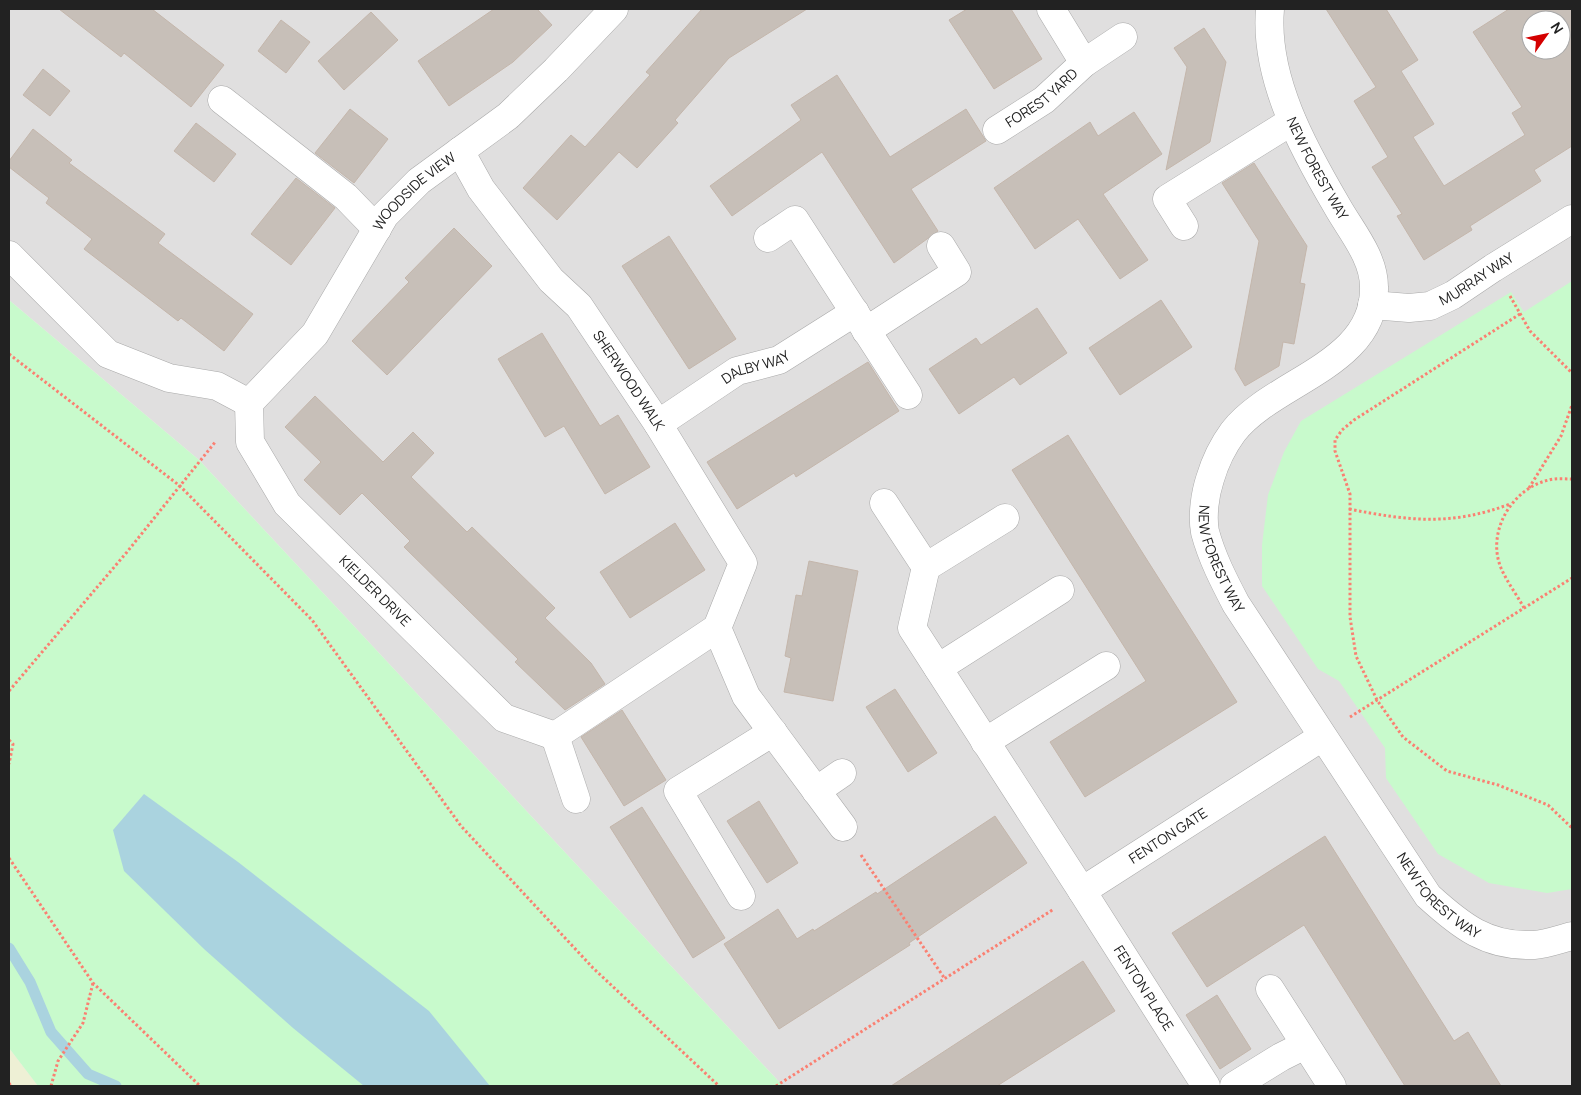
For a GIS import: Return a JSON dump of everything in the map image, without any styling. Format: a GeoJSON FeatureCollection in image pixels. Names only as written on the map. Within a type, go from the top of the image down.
{"type":"FeatureCollection","features":[{"type":"Feature","properties":{"kind":"street","name":"FOREST YARD"},"geometry":{"type":"LineString","coordinates":[[1051,9],[1084,63]]}},
{"type":"Feature","properties":{"kind":"street","name":"NEW FOREST WAY"},"geometry":{"type":"LineString","coordinates":[[1270,9],[1275,69],[1292,120],[1330,195],[1369,260],[1374,287],[1370,315],[1358,338],[1331,361],[1262,406],[1234,431],[1216,460],[1206,492],[1205,530],[1215,563],[1236,604],[1428,896],[1457,923],[1493,941],[1535,945],[1572,936]]}},
{"type":"Feature","properties":{"kind":"street","name":"WOODSIDE VIEW"},"geometry":{"type":"LineString","coordinates":[[249,403],[315,334],[385,215],[419,181],[508,116],[556,70],[603,12]]}},
{"type":"Feature","properties":{"kind":"street","name":"FOREST YARD"},"geometry":{"type":"LineString","coordinates":[[996,130],[1044,100],[1084,63],[1123,37]]}},
{"type":"Feature","properties":{"kind":"street"},"geometry":{"type":"LineString","coordinates":[[222,100],[346,197],[377,229]]}},
{"type":"Feature","properties":{"kind":"street"},"geometry":{"type":"LineString","coordinates":[[1184,226],[1167,199],[1292,120]]}},
{"type":"Feature","properties":{"kind":"street","name":"SHERWOOD WALK"},"geometry":{"type":"LineString","coordinates":[[460,151],[481,189],[550,280],[579,306],[658,424],[743,563],[717,628]]}},
{"type":"Feature","properties":{"kind":"street","name":"MURRAY WAY"},"geometry":{"type":"LineString","coordinates":[[1372,305],[1408,308],[1430,306],[1453,296],[1493,268],[1572,219]]}},
{"type":"Feature","properties":{"kind":"street"},"geometry":{"type":"LineString","coordinates":[[768,238],[795,220],[908,395]]}},
{"type":"Feature","properties":{"kind":"street","name":"DALBY WAY"},"geometry":{"type":"LineString","coordinates":[[658,424],[737,371],[779,360],[861,322],[957,272],[941,246]]}},
{"type":"Feature","properties":{"kind":"street"},"geometry":{"type":"LineString","coordinates":[[9,255],[108,354],[169,378],[217,386],[249,403]]}},
{"type":"Feature","properties":{"kind":"street","name":"KIELDER DRIVE"},"geometry":{"type":"LineString","coordinates":[[249,403],[250,442],[287,504],[504,718],[555,736]]}},
{"type":"Feature","properties":{"kind":"street"},"geometry":{"type":"LineString","coordinates":[[884,503],[926,567]]}},
{"type":"Feature","properties":{"kind":"street"},"geometry":{"type":"LineString","coordinates":[[1005,518],[926,567],[912,628],[1082,891]]}},
{"type":"Feature","properties":{"kind":"street"},"geometry":{"type":"LineString","coordinates":[[938,668],[1060,590]]}},
{"type":"Feature","properties":{"kind":"street"},"geometry":{"type":"LineString","coordinates":[[576,799],[555,736],[717,628],[746,696],[843,827]]}},
{"type":"Feature","properties":{"kind":"street"},"geometry":{"type":"LineString","coordinates":[[985,742],[1106,666]]}},
{"type":"Feature","properties":{"kind":"street"},"geometry":{"type":"LineString","coordinates":[[741,896],[678,790],[773,732]]}},
{"type":"Feature","properties":{"kind":"street","name":"FENTON GATE"},"geometry":{"type":"LineString","coordinates":[[1082,891],[1322,737]]}},
{"type":"Feature","properties":{"kind":"street"},"geometry":{"type":"LineString","coordinates":[[816,791],[842,773]]}},
{"type":"Feature","properties":{"kind":"street","name":"FENTON PLACE"},"geometry":{"type":"LineString","coordinates":[[1082,891],[1206,1086]]}},
{"type":"Feature","properties":{"kind":"street"},"geometry":{"type":"LineString","coordinates":[[1270,989],[1293,1051],[1332,1086]]}},
{"type":"Feature","properties":{"kind":"street"},"geometry":{"type":"LineString","coordinates":[[1234,1086],[1293,1051]]}},
{"type":"Feature","properties":{"kind":"path"},"geometry":{"type":"LineString","coordinates":[[1493,268],[1530,331],[1572,373]]}},
{"type":"Feature","properties":{"kind":"path"},"geometry":{"type":"LineString","coordinates":[[1520,314],[1342,430],[1335,440],[1335,451],[1350,494],[1350,617],[1356,656],[1377,700],[1403,737],[1447,771],[1498,785],[1548,805],[1572,828]]}},
{"type":"Feature","properties":{"kind":"path"},"geometry":{"type":"LineString","coordinates":[[9,354],[180,486],[312,620],[461,826],[593,968],[719,1086]]}},
{"type":"Feature","properties":{"kind":"path"},"geometry":{"type":"LineString","coordinates":[[1524,608],[1501,567],[1497,545],[1500,523],[1512,503],[1529,488],[1561,436],[1572,405]]}},
{"type":"Feature","properties":{"kind":"path"},"geometry":{"type":"LineString","coordinates":[[1529,488],[1549,480],[1572,479]]}},
{"type":"Feature","properties":{"kind":"path"},"geometry":{"type":"LineString","coordinates":[[9,691],[180,486]]}},
{"type":"Feature","properties":{"kind":"path"},"geometry":{"type":"LineString","coordinates":[[1349,510],[1395,518],[1443,520],[1483,514],[1512,503]]}},
{"type":"Feature","properties":{"kind":"path"},"geometry":{"type":"LineString","coordinates":[[1322,737],[1377,700],[1572,578]]}},
{"type":"Feature","properties":{"kind":"path"},"geometry":{"type":"LineString","coordinates":[[9,740],[13,744],[9,764]]}},
{"type":"Feature","properties":{"kind":"path"},"geometry":{"type":"LineString","coordinates":[[843,827],[945,978]]}},
{"type":"Feature","properties":{"kind":"path"},"geometry":{"type":"LineString","coordinates":[[9,858],[93,983],[200,1086]]}},
{"type":"Feature","properties":{"kind":"path"},"geometry":{"type":"LineString","coordinates":[[776,1086],[1082,891]]}},
{"type":"Feature","properties":{"kind":"path"},"geometry":{"type":"LineString","coordinates":[[51,1086],[58,1061],[83,1023],[93,983]]}},
{"type":"Feature","properties":{"kind":"shaded area"},"geometry":{"type":"Polygon","coordinates":[[[9,9],[1572,9],[1572,1086],[783,1086],[199,460],[9,300],[9,9]]]}},
{"type":"Feature","properties":{"kind":"green space"},"geometry":{"type":"Polygon","coordinates":[[[1572,281],[1572,889],[1547,893],[1489,883],[1438,854],[1386,778],[1385,748],[1339,681],[1318,669],[1262,586],[1262,545],[1268,495],[1284,452],[1301,421],[1511,292],[1524,312],[1572,281]]]}},
{"type":"Feature","properties":{"kind":"green space"},"geometry":{"type":"Polygon","coordinates":[[[9,300],[199,460],[783,1086],[38,1086],[9,1048],[9,300]]]}},
{"type":"Feature","properties":{"kind":"green space"},"geometry":{"type":"Polygon","coordinates":[[[9,1048],[38,1086],[9,1086],[9,1048]]]}},
{"type":"Feature","properties":{"kind":"water"},"geometry":{"type":"Polygon","coordinates":[[[144,794],[238,862],[429,1011],[490,1086],[364,1086],[293,1028],[204,949],[124,871],[113,830],[144,794]]]}},
{"type":"Feature","properties":{"kind":"building"},"geometry":{"type":"Polygon","coordinates":[[[59,9],[152,9],[224,65],[191,107],[124,53],[121,57],[59,9]]]}},
{"type":"Feature","properties":{"kind":"building"},"geometry":{"type":"Polygon","coordinates":[[[494,9],[537,9],[552,25],[513,62],[449,106],[418,61],[494,9]]]}},
{"type":"Feature","properties":{"kind":"building"},"geometry":{"type":"Polygon","coordinates":[[[702,9],[807,9],[729,58],[675,120],[678,123],[637,168],[619,152],[557,220],[523,188],[571,135],[585,147],[650,75],[646,72],[702,9]]]}},
{"type":"Feature","properties":{"kind":"building"},"geometry":{"type":"Polygon","coordinates":[[[967,9],[1011,9],[1042,59],[994,89],[949,20],[967,9]]]}},
{"type":"Feature","properties":{"kind":"building"},"geometry":{"type":"Polygon","coordinates":[[[1326,9],[1386,9],[1418,60],[1401,71],[1434,124],[1413,137],[1444,186],[1525,135],[1512,113],[1522,107],[1473,32],[1509,9],[1572,9],[1572,146],[1534,170],[1541,181],[1470,226],[1472,230],[1424,260],[1397,216],[1402,214],[1372,167],[1388,157],[1354,101],[1376,87],[1326,9]]]}},
{"type":"Feature","properties":{"kind":"building"},"geometry":{"type":"Polygon","coordinates":[[[371,12],[398,40],[344,90],[318,61],[371,12]]]}},
{"type":"Feature","properties":{"kind":"building"},"geometry":{"type":"Polygon","coordinates":[[[281,20],[310,42],[286,73],[258,51],[281,20]]]}},
{"type":"Feature","properties":{"kind":"building"},"geometry":{"type":"Polygon","coordinates":[[[1204,28],[1226,62],[1210,142],[1166,170],[1187,67],[1174,48],[1204,28]]]}},
{"type":"Feature","properties":{"kind":"building"},"geometry":{"type":"Polygon","coordinates":[[[43,69],[70,91],[50,116],[23,95],[43,69]]]}},
{"type":"Feature","properties":{"kind":"building"},"geometry":{"type":"Polygon","coordinates":[[[837,75],[890,157],[966,109],[986,141],[911,189],[938,231],[894,263],[822,152],[732,216],[710,186],[801,120],[791,105],[837,75]]]}},
{"type":"Feature","properties":{"kind":"building"},"geometry":{"type":"Polygon","coordinates":[[[350,109],[388,139],[354,183],[315,153],[350,109]]]}},
{"type":"Feature","properties":{"kind":"building"},"geometry":{"type":"Polygon","coordinates":[[[1134,112],[1162,154],[1103,194],[1148,260],[1120,279],[1078,219],[1035,249],[994,188],[1090,122],[1098,136],[1134,112]]]}},
{"type":"Feature","properties":{"kind":"building"},"geometry":{"type":"Polygon","coordinates":[[[196,123],[236,154],[214,182],[174,151],[196,123]]]}},
{"type":"Feature","properties":{"kind":"building"},"geometry":{"type":"Polygon","coordinates":[[[33,129],[72,160],[69,163],[165,234],[158,243],[253,314],[224,351],[181,318],[178,321],[84,249],[92,239],[46,203],[49,198],[9,167],[9,161],[33,129]]]}},
{"type":"Feature","properties":{"kind":"building"},"geometry":{"type":"Polygon","coordinates":[[[1254,163],[1307,246],[1300,283],[1305,284],[1294,344],[1283,342],[1279,366],[1245,386],[1235,369],[1259,241],[1222,183],[1254,163]]]}},
{"type":"Feature","properties":{"kind":"building"},"geometry":{"type":"Polygon","coordinates":[[[296,178],[335,208],[291,265],[251,234],[296,178]]]}},
{"type":"Feature","properties":{"kind":"building"},"geometry":{"type":"Polygon","coordinates":[[[454,228],[492,266],[387,375],[352,341],[409,282],[405,278],[454,228]]]}},
{"type":"Feature","properties":{"kind":"building"},"geometry":{"type":"Polygon","coordinates":[[[669,236],[736,339],[689,369],[622,266],[669,236]]]}},
{"type":"Feature","properties":{"kind":"building"},"geometry":{"type":"Polygon","coordinates":[[[1161,300],[1192,347],[1120,395],[1089,348],[1161,300]]]}},
{"type":"Feature","properties":{"kind":"building"},"geometry":{"type":"Polygon","coordinates":[[[1037,308],[1067,353],[1020,385],[1014,377],[959,414],[929,369],[976,338],[981,345],[1037,308]]]}},
{"type":"Feature","properties":{"kind":"building"},"geometry":{"type":"Polygon","coordinates":[[[542,333],[600,426],[618,415],[650,467],[605,494],[564,426],[545,437],[498,359],[542,333]]]}},
{"type":"Feature","properties":{"kind":"building"},"geometry":{"type":"Polygon","coordinates":[[[868,362],[899,411],[796,477],[794,473],[737,509],[707,462],[868,362]]]}},
{"type":"Feature","properties":{"kind":"building"},"geometry":{"type":"Polygon","coordinates":[[[315,396],[383,462],[413,432],[434,453],[411,477],[467,532],[472,527],[555,608],[545,618],[591,663],[605,684],[565,710],[515,662],[518,659],[404,547],[410,541],[362,493],[340,515],[304,480],[321,462],[285,427],[315,396]]]}},
{"type":"Feature","properties":{"kind":"building"},"geometry":{"type":"Polygon","coordinates":[[[1068,435],[1237,702],[1085,797],[1050,742],[1146,681],[1012,470],[1068,435]]]}},
{"type":"Feature","properties":{"kind":"building"},"geometry":{"type":"Polygon","coordinates":[[[675,523],[705,570],[630,618],[600,572],[675,523]]]}},
{"type":"Feature","properties":{"kind":"building"},"geometry":{"type":"Polygon","coordinates":[[[809,561],[858,571],[833,701],[784,692],[791,658],[785,656],[796,595],[802,596],[809,561]]]}},
{"type":"Feature","properties":{"kind":"building"},"geometry":{"type":"Polygon","coordinates":[[[895,689],[937,753],[908,772],[866,707],[895,689]]]}},
{"type":"Feature","properties":{"kind":"building"},"geometry":{"type":"Polygon","coordinates":[[[622,710],[666,780],[624,806],[581,737],[622,710]]]}},
{"type":"Feature","properties":{"kind":"building"},"geometry":{"type":"Polygon","coordinates":[[[759,801],[798,863],[767,883],[727,821],[759,801]]]}},
{"type":"Feature","properties":{"kind":"building"},"geometry":{"type":"Polygon","coordinates":[[[642,807],[725,938],[693,958],[610,827],[642,807]]]}},
{"type":"Feature","properties":{"kind":"building"},"geometry":{"type":"Polygon","coordinates":[[[995,816],[1027,863],[909,943],[910,945],[779,1029],[724,944],[778,909],[797,939],[813,929],[814,931],[876,892],[877,894],[995,816]]]}},
{"type":"Feature","properties":{"kind":"building"},"geometry":{"type":"Polygon","coordinates":[[[1325,836],[1454,1041],[1468,1032],[1501,1086],[1405,1086],[1304,925],[1207,987],[1172,933],[1325,836]]]}},
{"type":"Feature","properties":{"kind":"building"},"geometry":{"type":"Polygon","coordinates":[[[1083,961],[1115,1011],[997,1086],[891,1086],[1083,961]]]}},
{"type":"Feature","properties":{"kind":"building"},"geometry":{"type":"Polygon","coordinates":[[[1217,995],[1251,1049],[1220,1069],[1186,1015],[1217,995]]]}},
{"type":"Feature","properties":{"kind":"waterway"},"geometry":{"type":"LineString","coordinates":[[9,948],[30,982],[51,1032],[88,1074],[116,1086]]}}]}
